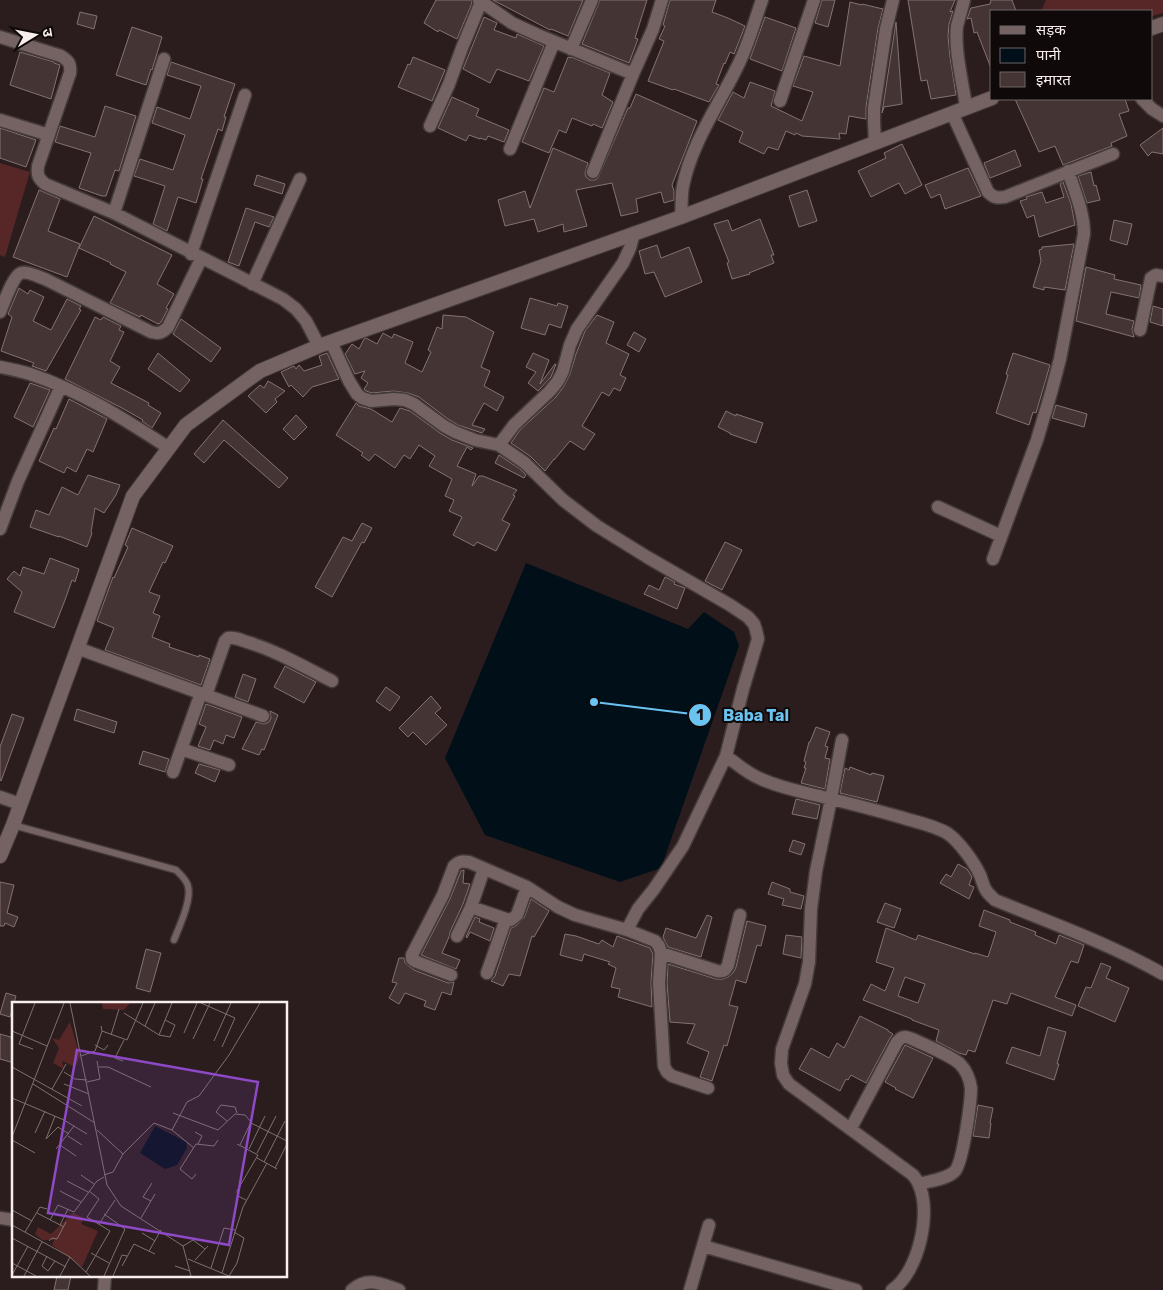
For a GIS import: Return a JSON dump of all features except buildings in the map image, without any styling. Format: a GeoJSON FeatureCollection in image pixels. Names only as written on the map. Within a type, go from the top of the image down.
{"type":"FeatureCollection","features":[{"type":"Feature","properties":{"kind":"street"},"geometry":{"type":"LineString","coordinates":[[571,49],[592,0]]}},
{"type":"Feature","properties":{"kind":"street"},"geometry":{"type":"LineString","coordinates":[[593,172],[653,29],[662,0]]}},
{"type":"Feature","properties":{"kind":"street"},"geometry":{"type":"LineString","coordinates":[[681,217],[683,187],[690,162],[702,133],[741,59],[762,0]]}},
{"type":"Feature","properties":{"kind":"street"},"geometry":{"type":"LineString","coordinates":[[780,101],[814,0]]}},
{"type":"Feature","properties":{"kind":"street"},"geometry":{"type":"LineString","coordinates":[[875,142],[874,108],[886,29],[893,0]]}},
{"type":"Feature","properties":{"kind":"street"},"geometry":{"type":"LineString","coordinates":[[964,0],[957,36],[966,107]]}},
{"type":"Feature","properties":{"kind":"street"},"geometry":{"type":"LineString","coordinates":[[430,126],[449,84],[480,1],[512,23],[633,74]]}},
{"type":"Feature","properties":{"kind":"street"},"geometry":{"type":"LineString","coordinates":[[0,37],[61,56],[68,60],[71,66],[38,166],[37,174],[39,179],[45,184],[114,214],[282,299],[296,309],[325,344],[357,394],[362,398],[371,401],[405,400],[455,432],[475,440],[499,445],[525,464],[563,500],[597,526],[736,609],[748,617],[754,624],[758,639],[726,756],[683,846],[638,909],[627,930]]}},
{"type":"Feature","properties":{"kind":"street"},"geometry":{"type":"LineString","coordinates":[[510,149],[554,42]]}},
{"type":"Feature","properties":{"kind":"street"},"geometry":{"type":"LineString","coordinates":[[114,214],[164,59]]}},
{"type":"Feature","properties":{"kind":"street"},"geometry":{"type":"LineString","coordinates":[[0,312],[15,277],[20,273],[27,272],[45,279],[151,332],[158,334],[164,332],[168,327],[196,256],[245,94]]}},
{"type":"Feature","properties":{"kind":"street"},"geometry":{"type":"LineString","coordinates":[[0,856],[133,496],[186,425],[260,371],[325,344],[681,217],[990,99]]}},
{"type":"Feature","properties":{"kind":"street"},"geometry":{"type":"LineString","coordinates":[[1143,100],[1163,116]]}},
{"type":"Feature","properties":{"kind":"street"},"geometry":{"type":"LineString","coordinates":[[952,113],[988,192],[993,197],[1005,197],[1113,154]]}},
{"type":"Feature","properties":{"kind":"street"},"geometry":{"type":"LineString","coordinates":[[0,120],[49,135]]}},
{"type":"Feature","properties":{"kind":"street"},"geometry":{"type":"LineString","coordinates":[[992,559],[1037,440],[1060,359],[1084,234],[1082,212],[1068,171]]}},
{"type":"Feature","properties":{"kind":"street"},"geometry":{"type":"LineString","coordinates":[[252,284],[300,178]]}},
{"type":"Feature","properties":{"kind":"street"},"geometry":{"type":"LineString","coordinates":[[499,445],[514,425],[558,381],[577,329],[623,263],[634,233]]}},
{"type":"Feature","properties":{"kind":"street"},"geometry":{"type":"LineString","coordinates":[[1140,330],[1151,278],[1156,275],[1163,276]]}},
{"type":"Feature","properties":{"kind":"street"},"geometry":{"type":"LineString","coordinates":[[0,367],[29,374],[90,399],[119,415],[169,448]]}},
{"type":"Feature","properties":{"kind":"street"},"geometry":{"type":"LineString","coordinates":[[0,529],[18,481],[61,386]]}},
{"type":"Feature","properties":{"kind":"street"},"geometry":{"type":"LineString","coordinates":[[938,506],[1001,536]]}},
{"type":"Feature","properties":{"kind":"street"},"geometry":{"type":"LineString","coordinates":[[173,772],[225,641],[228,638],[239,639],[276,653],[332,681]]}},
{"type":"Feature","properties":{"kind":"street"},"geometry":{"type":"LineString","coordinates":[[77,648],[262,716]]}},
{"type":"Feature","properties":{"kind":"street"},"geometry":{"type":"LineString","coordinates":[[842,740],[816,871],[811,909],[809,962],[805,984],[782,1049],[781,1063],[783,1075],[789,1084],[851,1128],[912,1175],[919,1184],[923,1198],[924,1221],[920,1244],[910,1269],[899,1286],[892,1290]]}},
{"type":"Feature","properties":{"kind":"street"},"geometry":{"type":"LineString","coordinates":[[181,749],[229,765]]}},
{"type":"Feature","properties":{"kind":"street"},"geometry":{"type":"LineString","coordinates":[[726,756],[744,770],[760,779],[780,786],[938,828],[958,843],[975,867],[987,893],[995,900],[1093,940],[1163,974]]}},
{"type":"Feature","properties":{"kind":"street"},"geometry":{"type":"LineString","coordinates":[[0,797],[20,804]]}},
{"type":"Feature","properties":{"kind":"street"},"geometry":{"type":"LineString","coordinates":[[451,975],[417,962],[412,959],[412,955],[443,895],[454,866],[462,861],[469,862],[527,886],[558,907],[575,915],[627,930],[656,941],[661,953],[659,983],[664,1066],[672,1076],[708,1088]]}},
{"type":"Feature","properties":{"kind":"street"},"geometry":{"type":"LineString","coordinates":[[456,936],[471,908],[484,869]]}},
{"type":"Feature","properties":{"kind":"street"},"geometry":{"type":"LineString","coordinates":[[471,908],[511,920],[517,915],[527,886]]}},
{"type":"Feature","properties":{"kind":"street"},"geometry":{"type":"LineString","coordinates":[[661,953],[723,972],[728,965],[740,915]]}},
{"type":"Feature","properties":{"kind":"street"},"geometry":{"type":"LineString","coordinates":[[487,973],[506,919]]}},
{"type":"Feature","properties":{"kind":"street"},"geometry":{"type":"LineString","coordinates":[[851,1128],[901,1037],[906,1036],[960,1063],[971,1086],[970,1107],[960,1161],[956,1171],[949,1176],[919,1184]]}},
{"type":"Feature","properties":{"kind":"street"},"geometry":{"type":"LineString","coordinates":[[690,1290],[709,1225]]}},
{"type":"Feature","properties":{"kind":"street"},"geometry":{"type":"LineString","coordinates":[[703,1246],[856,1290]]}},
{"type":"Feature","properties":{"kind":"street"},"geometry":{"type":"LineString","coordinates":[[352,1290],[356,1286],[367,1282],[378,1282],[399,1290]]}},
{"type":"Feature","properties":{"kind":"lane"},"geometry":{"type":"LineString","coordinates":[[13,825],[176,870],[184,877],[189,895],[174,940]]}},
{"type":"Feature","properties":{"kind":"shaded area"},"geometry":{"type":"Polygon","coordinates":[[[1046,0],[1163,0],[1163,13],[1153,16],[1153,10],[1041,10],[1046,0]]]}},
{"type":"Feature","properties":{"kind":"shaded area"},"geometry":{"type":"Polygon","coordinates":[[[0,163],[30,172],[5,257],[0,255],[0,163]]]}},
{"type":"Feature","properties":{"kind":"water"},"geometry":{"type":"Polygon","coordinates":[[[526,563],[688,629],[704,612],[734,632],[739,646],[661,868],[620,882],[485,835],[445,758],[526,563]]]}},
{"type":"Feature","properties":{"kind":"place","name":"Baba Tal"},"geometry":{"type":"Point","coordinates":[594,702]}}]}
